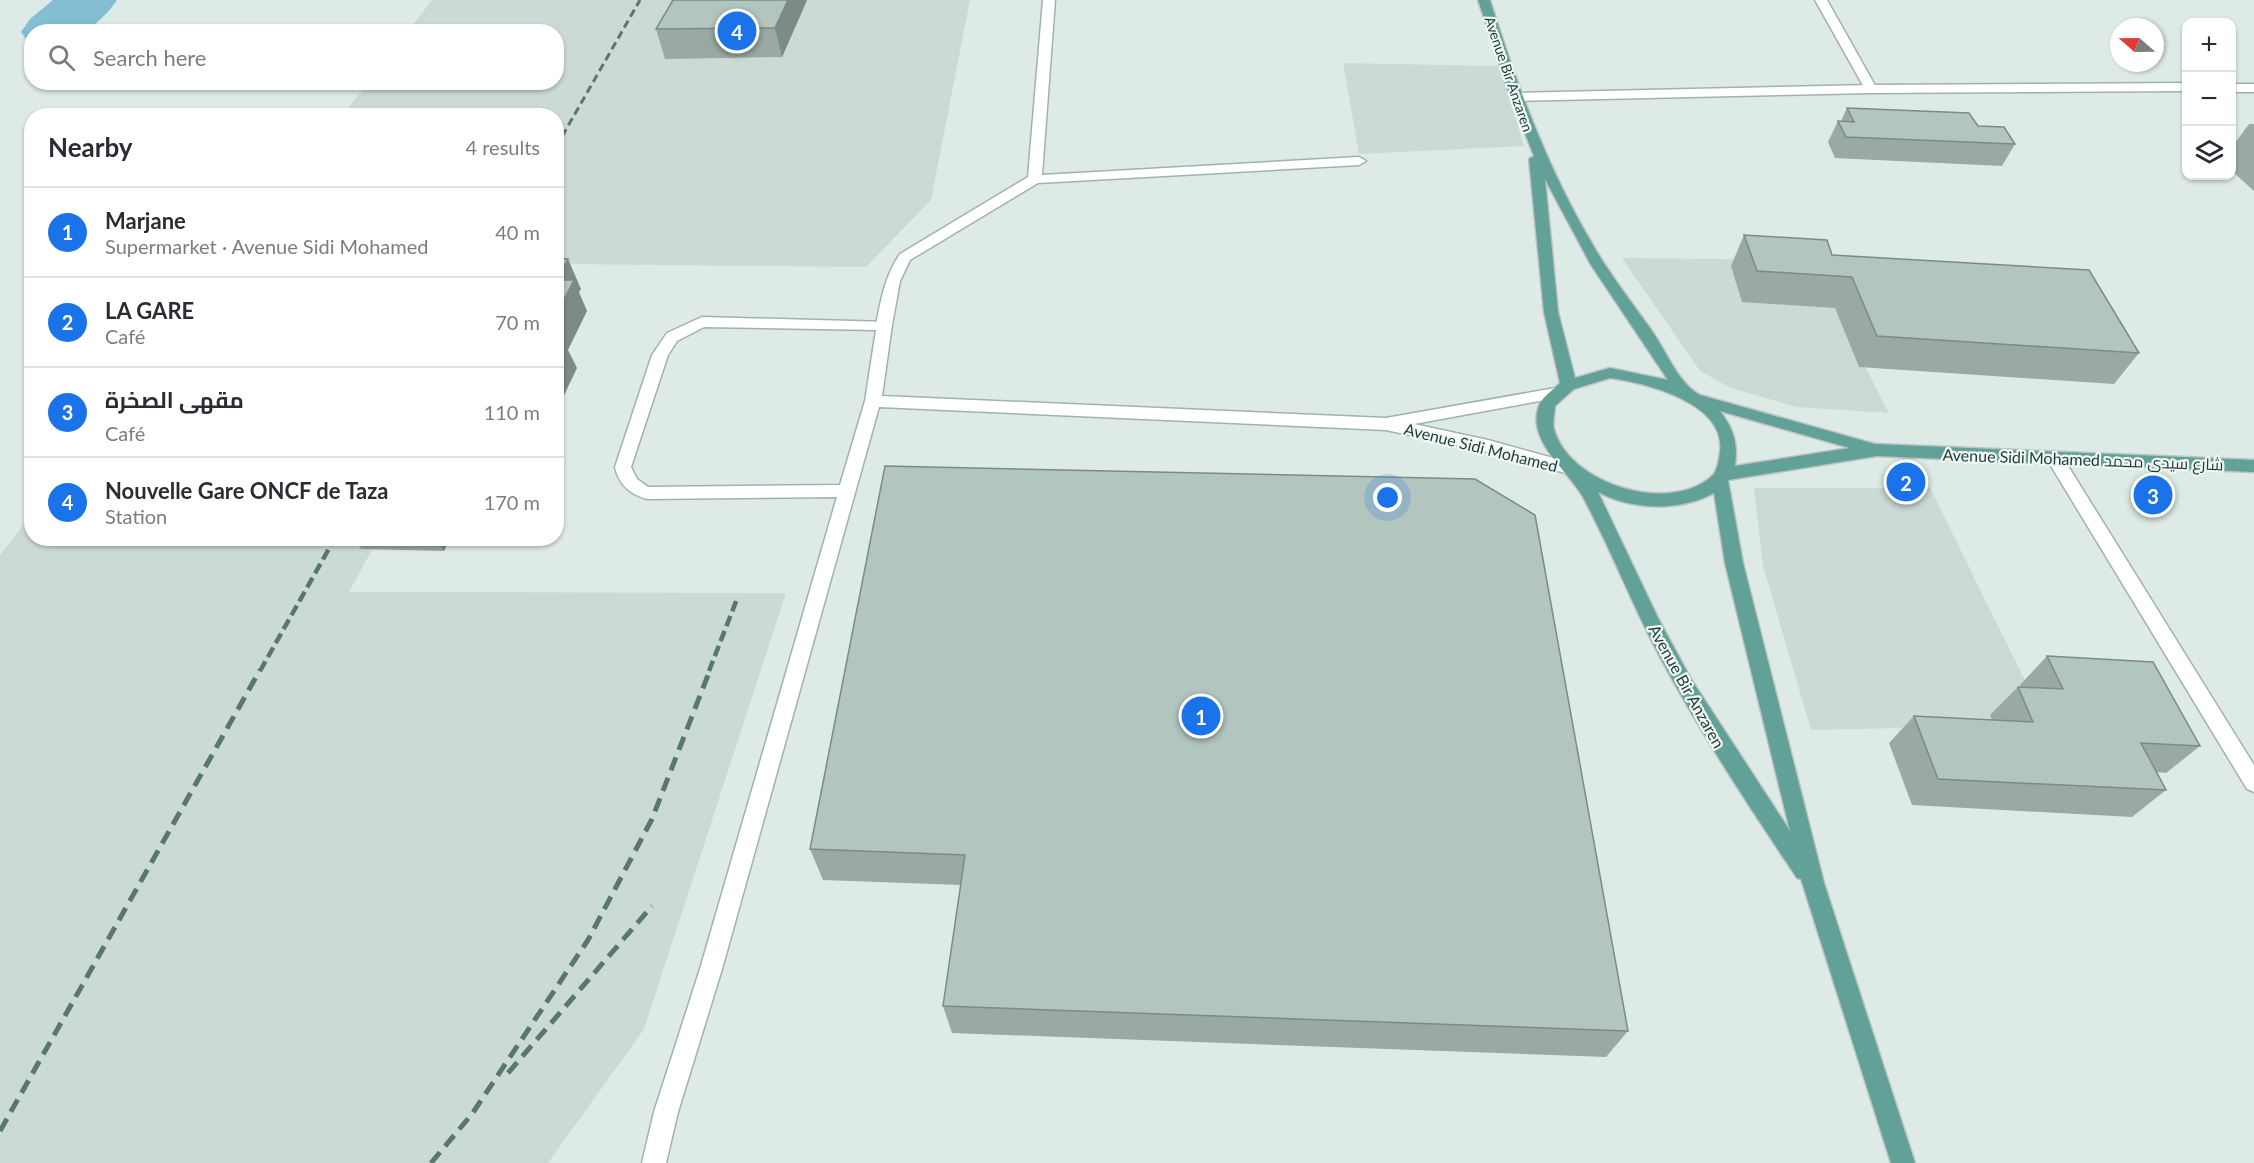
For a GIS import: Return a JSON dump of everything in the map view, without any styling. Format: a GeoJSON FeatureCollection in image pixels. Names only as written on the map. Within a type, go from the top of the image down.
{"type":"FeatureCollection","features":[{"type":"Feature","properties":{"kind":"main road","name":"Avenue Bir Anzaren"},"geometry":{"type":"LineString","coordinates":[[1484,0],[1535,148],[1587,247],[1625,307],[1672,370],[1682,391]]}},
{"type":"Feature","properties":{"kind":"main road","name":"Avenue Bir Anzaren"},"geometry":{"type":"LineString","coordinates":[[1535,148],[1551,312],[1562,388]]}},
{"type":"Feature","properties":{"kind":"main road"},"geometry":{"type":"LineString","coordinates":[[1722,477],[1730,456],[1727,436],[1715,417],[1697,400],[1659,381],[1635,375],[1610,373],[1588,376],[1562,388],[1544,416],[1548,442],[1575,473],[1610,492],[1642,500],[1673,501],[1700,494],[1722,477],[1877,450]]}},
{"type":"Feature","properties":{"kind":"main road"},"geometry":{"type":"LineString","coordinates":[[1697,400],[1877,450]]}},
{"type":"Feature","properties":{"kind":"main road","name":"Avenue Sidi Mohamed شارع سيدي محمد"},"geometry":{"type":"LineString","coordinates":[[1877,450],[2253,467]]}},
{"type":"Feature","properties":{"kind":"main road","name":"Avenue Bir Anzaren"},"geometry":{"type":"LineString","coordinates":[[1575,473],[1599,509],[1649,618],[1709,730],[1813,883]]}},
{"type":"Feature","properties":{"kind":"main road","name":"Avenue Bir Anzaren"},"geometry":{"type":"LineString","coordinates":[[1722,477],[1734,563],[1813,883],[1903,1163]]}},
{"type":"Feature","properties":{"kind":"street"},"geometry":{"type":"LineString","coordinates":[[1035,179],[1049,0]]}},
{"type":"Feature","properties":{"kind":"street"},"geometry":{"type":"LineString","coordinates":[[1821,0],[1871,89]]}},
{"type":"Feature","properties":{"kind":"street"},"geometry":{"type":"LineString","coordinates":[[1516,97],[1871,89],[2182,87]]}},
{"type":"Feature","properties":{"kind":"street"},"geometry":{"type":"LineString","coordinates":[[2236,88],[2254,88]]}},
{"type":"Feature","properties":{"kind":"street"},"geometry":{"type":"LineString","coordinates":[[654,1163],[666,1112],[711,969],[873,401],[890,283],[895,270],[905,257],[1035,179],[1359,161]]}},
{"type":"Feature","properties":{"kind":"street"},"geometry":{"type":"LineString","coordinates":[[847,490],[647,493],[635,489],[625,477],[623,467],[660,355],[672,337],[684,330],[702,322],[884,325]]}},
{"type":"Feature","properties":{"kind":"street","name":"Avenue Sidi Mohamed"},"geometry":{"type":"LineString","coordinates":[[1386,424],[1562,388]]}},
{"type":"Feature","properties":{"kind":"street"},"geometry":{"type":"LineString","coordinates":[[873,401],[1386,424]]}},
{"type":"Feature","properties":{"kind":"street","name":"Avenue Sidi Mohamed"},"geometry":{"type":"LineString","coordinates":[[1386,424],[1488,446],[1575,473]]}},
{"type":"Feature","properties":{"kind":"street"},"geometry":{"type":"LineString","coordinates":[[2054,457],[2254,783]]}},
{"type":"Feature","properties":{"kind":"shaded area"},"geometry":{"type":"Polygon","coordinates":[[[432,0],[970,0],[931,200],[866,267],[564,264],[564,108],[348,108],[362,90],[564,90],[564,24],[413,24],[432,0]]]}},
{"type":"Feature","properties":{"kind":"shaded area"},"geometry":{"type":"Polygon","coordinates":[[[1343,63],[1500,66],[1524,146],[1359,154],[1343,63]]]}},
{"type":"Feature","properties":{"kind":"shaded area"},"geometry":{"type":"Polygon","coordinates":[[[1622,258],[1810,260],[1889,413],[1796,407],[1731,388],[1700,371],[1622,258]]]}},
{"type":"Feature","properties":{"kind":"shaded area"},"geometry":{"type":"Polygon","coordinates":[[[1754,488],[1930,488],[2047,725],[1811,730],[1763,566],[1754,488]]]}},
{"type":"Feature","properties":{"kind":"shaded area"},"geometry":{"type":"Polygon","coordinates":[[[24,524],[24,546],[374,546],[349,592],[786,593],[644,1029],[548,1163],[0,1163],[0,555],[24,524]]]}},
{"type":"Feature","properties":{"kind":"building"},"geometry":{"type":"Polygon","coordinates":[[[673,0],[788,0],[775,28],[656,29],[673,0]]]}},
{"type":"Feature","properties":{"kind":"building"},"geometry":{"type":"Polygon","coordinates":[[[1847,108],[1969,113],[1978,126],[2004,127],[2015,144],[1846,137],[1838,121],[1854,122],[1847,108]]]}},
{"type":"Feature","properties":{"kind":"building"},"geometry":{"type":"Polygon","coordinates":[[[1744,235],[1827,240],[1832,255],[2089,270],[2139,353],[1877,336],[1852,277],[1757,271],[1744,235]]]}},
{"type":"Feature","properties":{"kind":"building"},"geometry":{"type":"Polygon","coordinates":[[[564,280],[574,280],[564,299],[564,280]]]}},
{"type":"Feature","properties":{"kind":"building"},"geometry":{"type":"Polygon","coordinates":[[[885,466],[1475,479],[1535,515],[1628,1031],[943,1006],[965,855],[810,849],[885,466]]]}},
{"type":"Feature","properties":{"kind":"building"},"geometry":{"type":"Polygon","coordinates":[[[2047,656],[2153,662],[2200,746],[2141,743],[2166,790],[1938,779],[1914,716],[2033,722],[2018,687],[2063,689],[2047,656]]]}},
{"type":"Feature","properties":{"kind":"waterway"},"geometry":{"type":"LineString","coordinates":[[60,24],[88,0]]}},
{"type":"Feature","properties":{"kind":"railway"},"geometry":{"type":"LineString","coordinates":[[564,133],[640,0]]}},
{"type":"Feature","properties":{"kind":"railway"},"geometry":{"type":"LineString","coordinates":[[260,671],[330,546]]}},
{"type":"Feature","properties":{"kind":"railway"},"geometry":{"type":"LineString","coordinates":[[709,671],[737,599]]}},
{"type":"Feature","properties":{"kind":"railway"},"geometry":{"type":"LineString","coordinates":[[0,1131],[260,670]]}},
{"type":"Feature","properties":{"kind":"railway"},"geometry":{"type":"LineString","coordinates":[[431,1163],[472,1114],[588,940],[652,819],[710,670]]}},
{"type":"Feature","properties":{"kind":"railway"},"geometry":{"type":"LineString","coordinates":[[508,1073],[652,906]]}},
{"type":"Feature","properties":{"kind":"place","name":"Nouvelle Gare ONCF de Taza"},"geometry":{"type":"Point","coordinates":[737,31]}},
{"type":"Feature","properties":{"kind":"place","name":"LA GARE"},"geometry":{"type":"Point","coordinates":[1906,482]}},
{"type":"Feature","properties":{"kind":"place","name":"مقهى الصخرة"},"geometry":{"type":"Point","coordinates":[2153,495]}},
{"type":"Feature","properties":{"kind":"place","name":"Marjane"},"geometry":{"type":"Point","coordinates":[1201,716]}}]}
